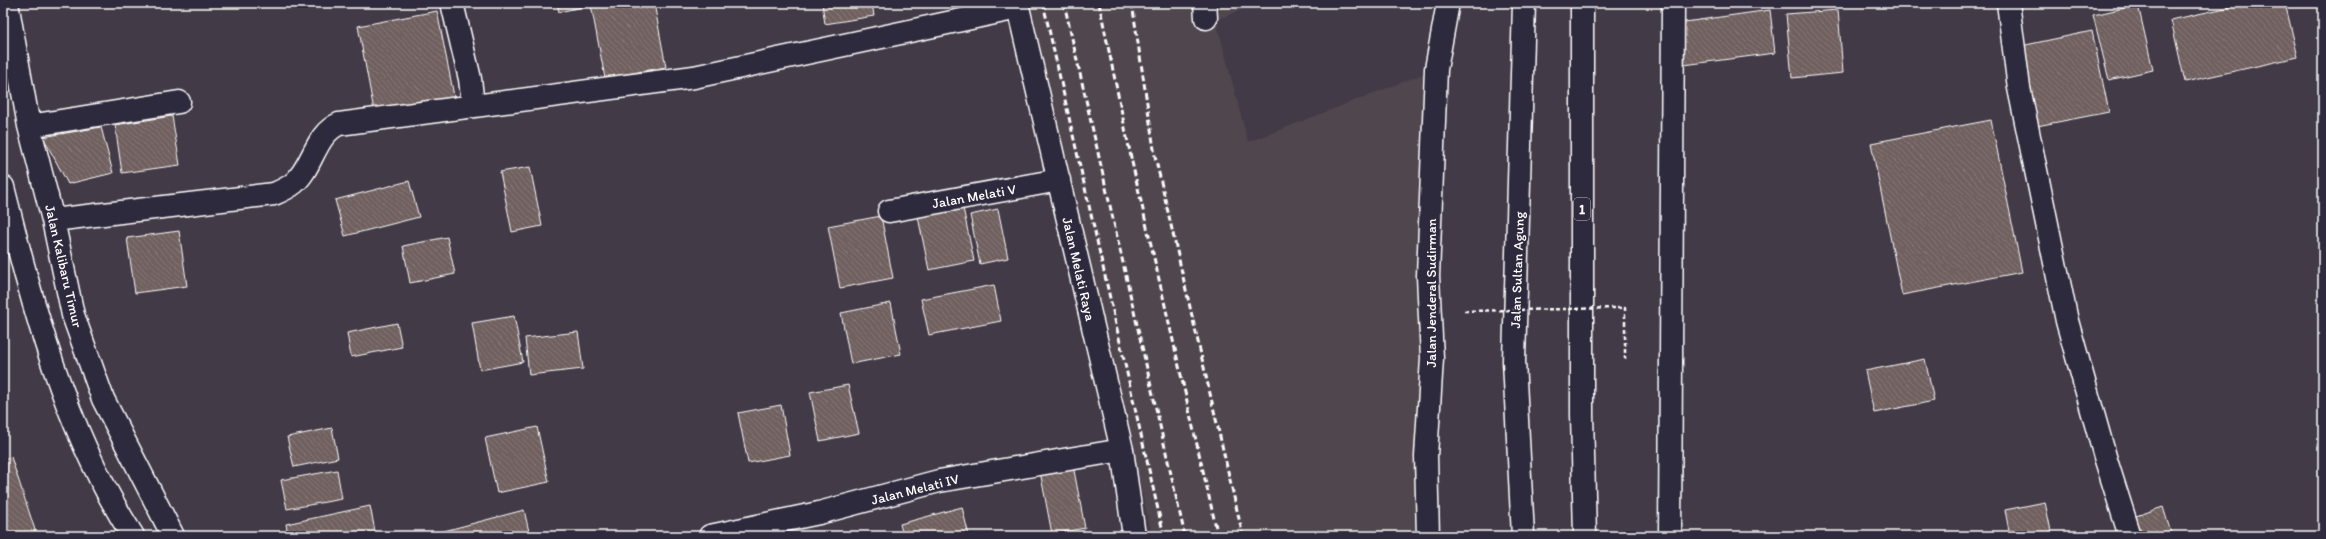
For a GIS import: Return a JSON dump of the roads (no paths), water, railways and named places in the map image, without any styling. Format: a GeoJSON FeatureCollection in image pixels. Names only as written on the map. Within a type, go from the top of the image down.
{"type":"FeatureCollection","features":[{"type":"Feature","properties":{"kind":"main road","name":"Jalan Kalibaru Timur"},"geometry":{"type":"LineString","coordinates":[[7,3],[29,126],[53,220],[73,314],[103,399],[170,531]]}},
{"type":"Feature","properties":{"kind":"main road"},"geometry":{"type":"LineString","coordinates":[[452,3],[470,78],[473,105]]}},
{"type":"Feature","properties":{"kind":"main road","name":"Jalan Jenderal Sudirman"},"geometry":{"type":"LineString","coordinates":[[1428,536],[1426,456],[1432,358],[1428,276],[1436,69],[1448,3]]}},
{"type":"Feature","properties":{"kind":"main road","name":"Jalan Sultan Agung"},"geometry":{"type":"LineString","coordinates":[[1523,536],[1514,361],[1524,3]]}},
{"type":"Feature","properties":{"kind":"main road","name":"1"},"geometry":{"type":"LineString","coordinates":[[1582,3],[1582,414],[1585,536]]}},
{"type":"Feature","properties":{"kind":"main road"},"geometry":{"type":"LineString","coordinates":[[1670,536],[1674,3]]}},
{"type":"Feature","properties":{"kind":"main road"},"geometry":{"type":"LineString","coordinates":[[2008,3],[2019,88],[2067,321],[2106,460],[2130,536]]}},
{"type":"Feature","properties":{"kind":"main road"},"geometry":{"type":"LineString","coordinates":[[53,220],[274,194],[294,184],[302,174],[327,132],[333,127],[473,105],[694,77],[1017,6]]}},
{"type":"Feature","properties":{"kind":"main road","name":"Jalan Melati Raya"},"geometry":{"type":"LineString","coordinates":[[1017,6],[1122,450],[1134,536]]}},
{"type":"Feature","properties":{"kind":"main road"},"geometry":{"type":"LineString","coordinates":[[29,126],[179,102]]}},
{"type":"Feature","properties":{"kind":"main road","name":"Jalan Melati V"},"geometry":{"type":"LineString","coordinates":[[889,211],[1059,180]]}},
{"type":"Feature","properties":{"kind":"main road"},"geometry":{"type":"LineString","coordinates":[[3,187],[47,348],[79,437],[133,536]]}},
{"type":"Feature","properties":{"kind":"main road","name":"Jalan Melati IV"},"geometry":{"type":"LineString","coordinates":[[710,536],[819,513],[939,481],[1122,450]]}},
{"type":"Feature","properties":{"kind":"railway"},"geometry":{"type":"LineString","coordinates":[[1043,3],[1164,536]]}},
{"type":"Feature","properties":{"kind":"railway"},"geometry":{"type":"LineString","coordinates":[[1064,3],[1185,536]]}},
{"type":"Feature","properties":{"kind":"railway"},"geometry":{"type":"LineString","coordinates":[[1099,3],[1132,162],[1218,536]]}},
{"type":"Feature","properties":{"kind":"railway"},"geometry":{"type":"LineString","coordinates":[[1132,3],[1155,156],[1243,536]]}}]}
